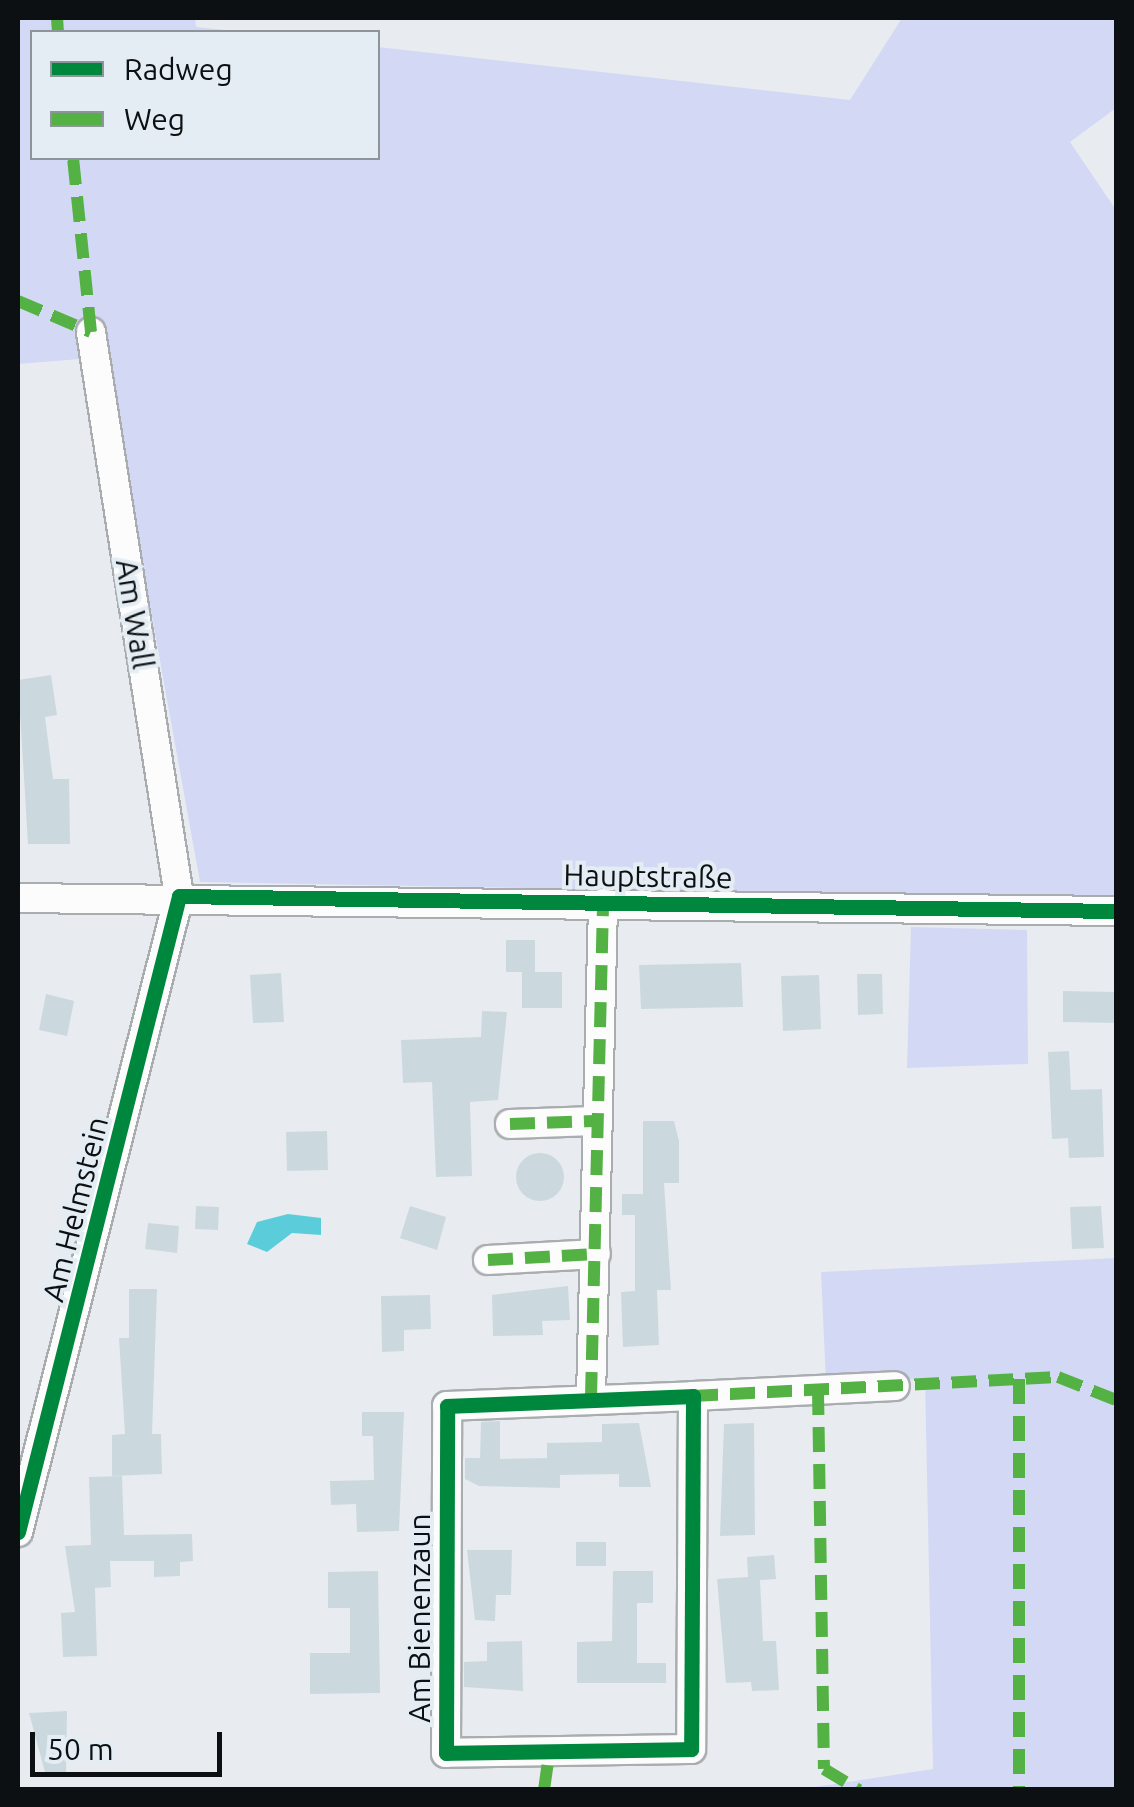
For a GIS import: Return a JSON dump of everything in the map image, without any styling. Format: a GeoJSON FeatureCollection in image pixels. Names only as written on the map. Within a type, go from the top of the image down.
{"type":"FeatureCollection","features":[{"type":"Feature","properties":{"kind":"street","name":"Am Wall"},"geometry":{"type":"LineString","coordinates":[[91,332],[179,896]]}},
{"type":"Feature","properties":{"kind":"street","name":"Hauptstraße"},"geometry":{"type":"LineString","coordinates":[[18,898],[179,896],[1116,911]]}},
{"type":"Feature","properties":{"kind":"street","name":"Am Helmstein"},"geometry":{"type":"LineString","coordinates":[[18,1532],[179,896]]}},
{"type":"Feature","properties":{"kind":"street"},"geometry":{"type":"LineString","coordinates":[[591,1397],[596,1254],[594,1122],[602,904]]}},
{"type":"Feature","properties":{"kind":"street"},"geometry":{"type":"LineString","coordinates":[[510,1124],[594,1122]]}},
{"type":"Feature","properties":{"kind":"street"},"geometry":{"type":"LineString","coordinates":[[488,1260],[596,1254]]}},
{"type":"Feature","properties":{"kind":"street","name":"Am Bienenzaun"},"geometry":{"type":"LineString","coordinates":[[693,1396],[691,1749],[446,1753],[448,1406],[895,1386]]}},
{"type":"Feature","properties":{"kind":"shaded area"},"geometry":{"type":"Polygon","coordinates":[[[18,18],[195,18],[196,27],[225,30],[30,30],[30,160],[380,160],[380,47],[850,100],[902,18],[1116,18],[1116,108],[1070,142],[1116,210],[1116,899],[200,882],[105,357],[18,364],[18,18]]]}},
{"type":"Feature","properties":{"kind":"shaded area"},"geometry":{"type":"Polygon","coordinates":[[[911,927],[1027,930],[1028,1064],[907,1068],[911,927]]]}},
{"type":"Feature","properties":{"kind":"shaded area"},"geometry":{"type":"Polygon","coordinates":[[[1116,1258],[1116,1789],[795,1790],[933,1769],[925,1379],[826,1382],[821,1272],[1116,1258]]]}},
{"type":"Feature","properties":{"kind":"water"},"geometry":{"type":"Polygon","coordinates":[[[288,1214],[321,1218],[321,1235],[292,1233],[267,1252],[247,1244],[257,1222],[288,1214]]]}},
{"type":"Feature","properties":{"kind":"building"},"geometry":{"type":"Polygon","coordinates":[[[51,675],[57,715],[45,717],[53,779],[69,779],[70,844],[28,844],[18,680],[51,675]]]}},
{"type":"Feature","properties":{"kind":"building"},"geometry":{"type":"Polygon","coordinates":[[[506,940],[535,940],[535,972],[562,972],[562,1008],[522,1008],[522,972],[506,972],[506,940]]]}},
{"type":"Feature","properties":{"kind":"building"},"geometry":{"type":"Polygon","coordinates":[[[741,963],[743,1007],[641,1009],[639,965],[741,963]]]}},
{"type":"Feature","properties":{"kind":"building"},"geometry":{"type":"Polygon","coordinates":[[[281,973],[284,1022],[253,1023],[250,975],[281,973]]]}},
{"type":"Feature","properties":{"kind":"building"},"geometry":{"type":"Polygon","coordinates":[[[857,974],[882,974],[883,1014],[858,1015],[857,974]]]}},
{"type":"Feature","properties":{"kind":"building"},"geometry":{"type":"Polygon","coordinates":[[[819,975],[821,1029],[783,1031],[781,976],[819,975]]]}},
{"type":"Feature","properties":{"kind":"building"},"geometry":{"type":"Polygon","coordinates":[[[1063,991],[1116,992],[1116,1023],[1063,1022],[1063,991]]]}},
{"type":"Feature","properties":{"kind":"building"},"geometry":{"type":"Polygon","coordinates":[[[46,994],[74,1001],[67,1036],[39,1030],[46,994]]]}},
{"type":"Feature","properties":{"kind":"building"},"geometry":{"type":"Polygon","coordinates":[[[482,1011],[507,1012],[498,1100],[470,1102],[472,1176],[436,1177],[432,1082],[403,1083],[401,1040],[481,1037],[482,1011]]]}},
{"type":"Feature","properties":{"kind":"building"},"geometry":{"type":"Polygon","coordinates":[[[1069,1051],[1071,1090],[1102,1089],[1104,1157],[1069,1158],[1068,1138],[1052,1139],[1048,1052],[1069,1051]]]}},
{"type":"Feature","properties":{"kind":"building"},"geometry":{"type":"Polygon","coordinates":[[[643,1121],[674,1121],[679,1141],[679,1183],[664,1183],[671,1290],[657,1290],[659,1345],[623,1347],[621,1292],[635,1291],[635,1215],[622,1215],[622,1194],[643,1194],[643,1121]]]}},
{"type":"Feature","properties":{"kind":"building"},"geometry":{"type":"Polygon","coordinates":[[[327,1131],[328,1170],[287,1171],[286,1132],[327,1131]]]}},
{"type":"Feature","properties":{"kind":"building"},"geometry":{"type":"Polygon","coordinates":[[[540,1153],[557,1160],[564,1177],[557,1194],[540,1201],[523,1194],[516,1177],[523,1160],[540,1153]]]}},
{"type":"Feature","properties":{"kind":"building"},"geometry":{"type":"Polygon","coordinates":[[[196,1206],[219,1207],[218,1230],[195,1229],[196,1206]]]}},
{"type":"Feature","properties":{"kind":"building"},"geometry":{"type":"Polygon","coordinates":[[[410,1206],[446,1217],[437,1250],[400,1238],[410,1206]]]}},
{"type":"Feature","properties":{"kind":"building"},"geometry":{"type":"Polygon","coordinates":[[[1101,1206],[1104,1248],[1072,1249],[1070,1207],[1101,1206]]]}},
{"type":"Feature","properties":{"kind":"building"},"geometry":{"type":"Polygon","coordinates":[[[148,1223],[179,1226],[177,1253],[145,1249],[148,1223]]]}},
{"type":"Feature","properties":{"kind":"building"},"geometry":{"type":"Polygon","coordinates":[[[568,1286],[570,1320],[542,1321],[543,1335],[493,1336],[492,1295],[568,1286]]]}},
{"type":"Feature","properties":{"kind":"building"},"geometry":{"type":"Polygon","coordinates":[[[129,1289],[157,1289],[152,1434],[161,1434],[162,1474],[112,1476],[112,1435],[125,1434],[119,1338],[129,1338],[129,1289]]]}},
{"type":"Feature","properties":{"kind":"building"},"geometry":{"type":"Polygon","coordinates":[[[430,1295],[431,1329],[404,1330],[404,1351],[382,1352],[381,1296],[430,1295]]]}},
{"type":"Feature","properties":{"kind":"building"},"geometry":{"type":"Polygon","coordinates":[[[362,1412],[404,1412],[399,1531],[357,1532],[356,1504],[331,1505],[330,1481],[374,1480],[373,1436],[362,1436],[362,1412]]]}},
{"type":"Feature","properties":{"kind":"building"},"geometry":{"type":"Polygon","coordinates":[[[500,1421],[500,1459],[547,1458],[547,1443],[602,1442],[602,1424],[639,1423],[651,1487],[619,1487],[619,1474],[560,1475],[560,1488],[479,1486],[465,1479],[465,1458],[480,1458],[481,1422],[500,1421]]]}},
{"type":"Feature","properties":{"kind":"building"},"geometry":{"type":"Polygon","coordinates":[[[754,1423],[755,1535],[720,1536],[724,1424],[754,1423]]]}},
{"type":"Feature","properties":{"kind":"building"},"geometry":{"type":"Polygon","coordinates":[[[122,1476],[124,1535],[192,1534],[193,1561],[180,1562],[180,1576],[154,1577],[154,1561],[110,1561],[111,1587],[95,1588],[97,1656],[63,1657],[61,1613],[75,1612],[65,1546],[91,1545],[89,1477],[122,1476]]]}},
{"type":"Feature","properties":{"kind":"building"},"geometry":{"type":"Polygon","coordinates":[[[576,1542],[606,1542],[606,1566],[576,1566],[576,1542]]]}},
{"type":"Feature","properties":{"kind":"building"},"geometry":{"type":"Polygon","coordinates":[[[467,1550],[512,1550],[511,1595],[496,1595],[495,1621],[475,1620],[467,1550]]]}},
{"type":"Feature","properties":{"kind":"building"},"geometry":{"type":"Polygon","coordinates":[[[774,1555],[776,1579],[760,1580],[763,1641],[776,1641],[779,1690],[752,1691],[751,1682],[726,1683],[717,1579],[748,1577],[747,1557],[774,1555]]]}},
{"type":"Feature","properties":{"kind":"building"},"geometry":{"type":"Polygon","coordinates":[[[378,1571],[380,1693],[310,1694],[310,1653],[350,1653],[350,1608],[328,1608],[328,1572],[378,1571]]]}},
{"type":"Feature","properties":{"kind":"building"},"geometry":{"type":"Polygon","coordinates":[[[613,1571],[653,1571],[653,1603],[637,1603],[637,1663],[666,1663],[666,1683],[577,1683],[577,1642],[612,1641],[613,1571]]]}},
{"type":"Feature","properties":{"kind":"building"},"geometry":{"type":"Polygon","coordinates":[[[522,1641],[523,1691],[464,1687],[464,1662],[487,1661],[487,1642],[522,1641]]]}},
{"type":"Feature","properties":{"kind":"building"},"geometry":{"type":"Polygon","coordinates":[[[67,1711],[66,1775],[46,1776],[29,1713],[67,1711]]]}},
{"type":"Feature","properties":{"kind":"marked path"},"geometry":{"type":"LineString","coordinates":[[57,18],[58,30]]}},
{"type":"Feature","properties":{"kind":"marked path"},"geometry":{"type":"LineString","coordinates":[[18,301],[91,332],[73,160]]}},
{"type":"Feature","properties":{"kind":"marked path"},"geometry":{"type":"LineString","coordinates":[[591,1397],[603,903]]}},
{"type":"Feature","properties":{"kind":"marked path"},"geometry":{"type":"LineString","coordinates":[[510,1124],[594,1121]]}},
{"type":"Feature","properties":{"kind":"marked path"},"geometry":{"type":"LineString","coordinates":[[488,1260],[596,1254]]}},
{"type":"Feature","properties":{"kind":"marked path"},"geometry":{"type":"LineString","coordinates":[[693,1396],[1058,1377],[1116,1400]]}},
{"type":"Feature","properties":{"kind":"marked path"},"geometry":{"type":"LineString","coordinates":[[1019,1379],[1019,1790]]}},
{"type":"Feature","properties":{"kind":"marked path"},"geometry":{"type":"LineString","coordinates":[[818,1390],[824,1769],[859,1790]]}},
{"type":"Feature","properties":{"kind":"marked path"},"geometry":{"type":"LineString","coordinates":[[544,1790],[549,1753]]}},
{"type":"Feature","properties":{"kind":"cycle path"},"geometry":{"type":"LineString","coordinates":[[18,1532],[179,896],[1116,911]]}},
{"type":"Feature","properties":{"kind":"cycle path"},"geometry":{"type":"LineString","coordinates":[[693,1396],[691,1749],[446,1753],[447,1406],[693,1396]]}}]}
